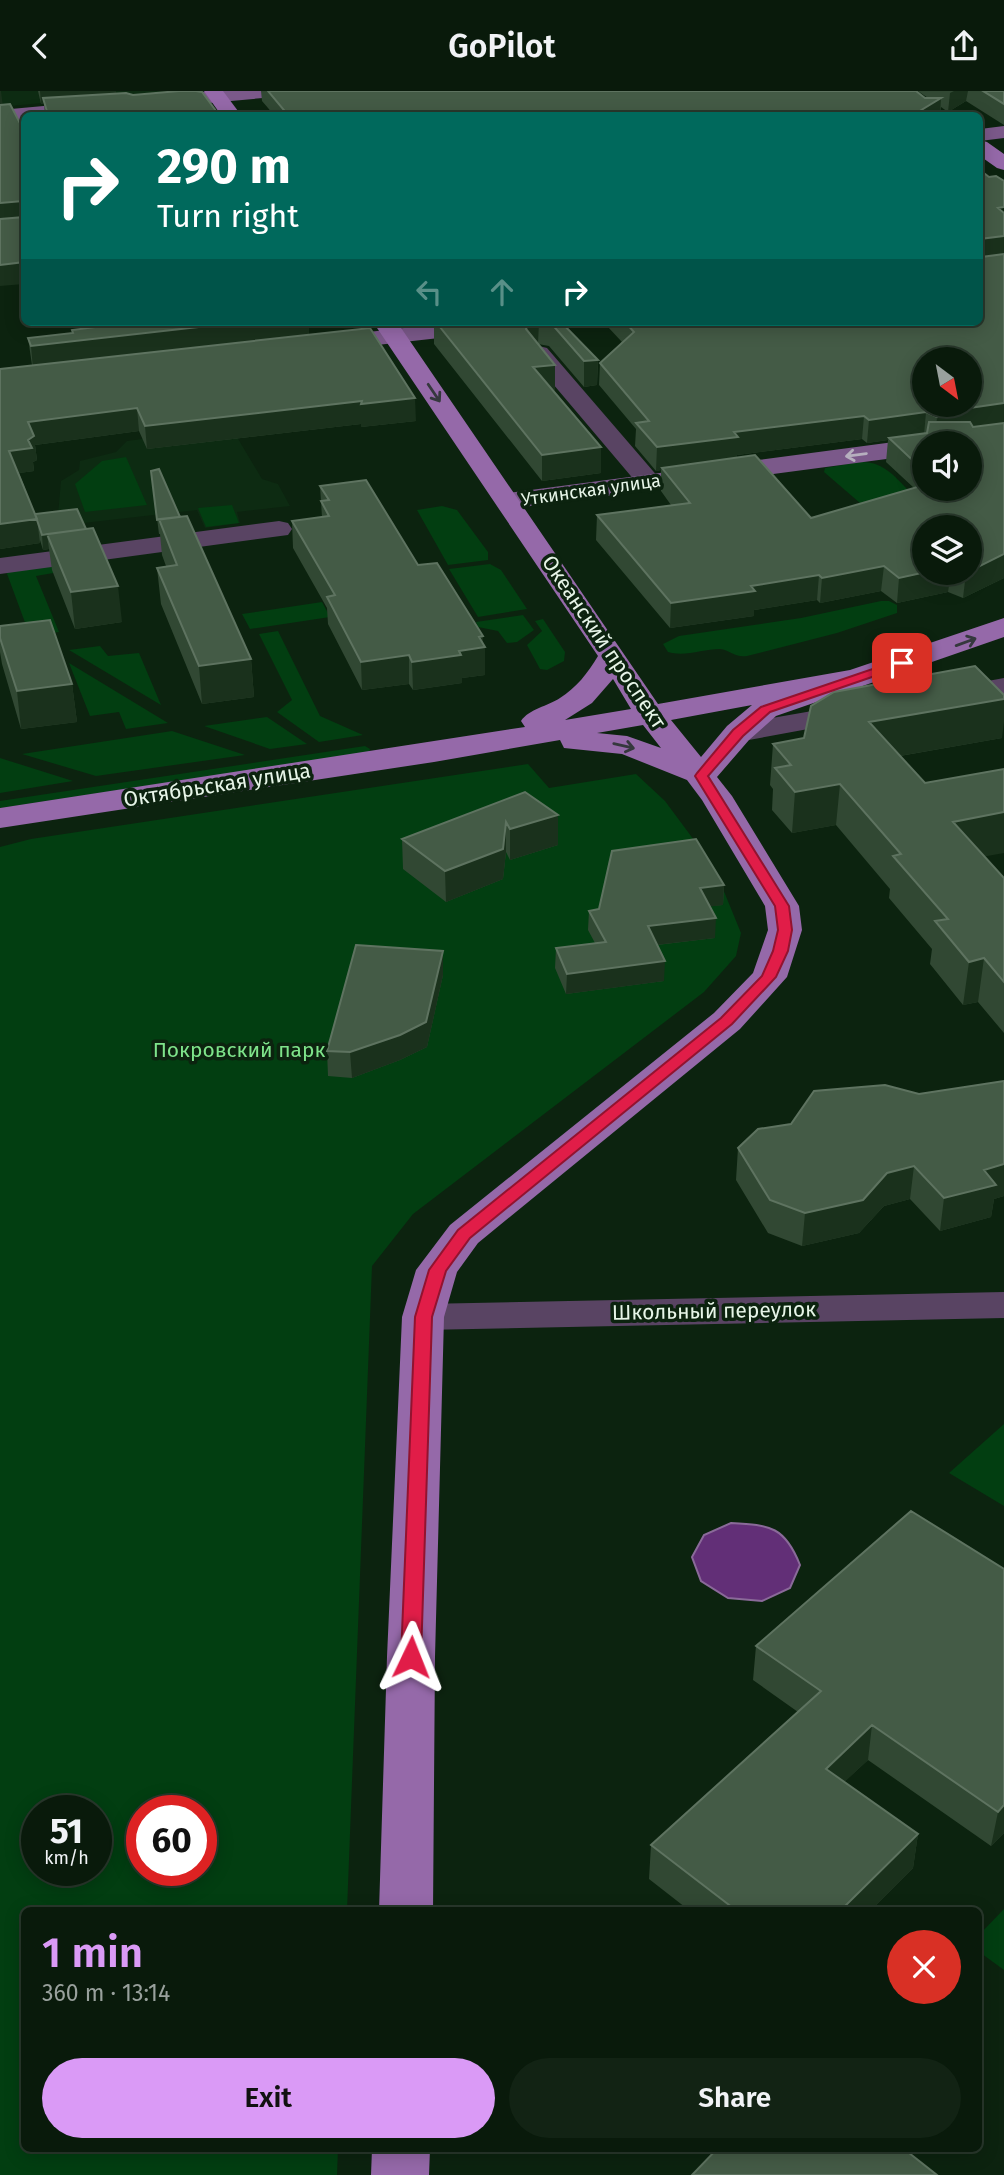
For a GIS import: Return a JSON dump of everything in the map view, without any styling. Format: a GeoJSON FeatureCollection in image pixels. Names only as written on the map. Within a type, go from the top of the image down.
{"type":"FeatureCollection","features":[{"type":"Feature","properties":{"kind":"main road"},"geometry":{"type":"LineString","coordinates":[[46,112],[215,94],[274,91]]}},
{"type":"Feature","properties":{"kind":"main road"},"geometry":{"type":"LineString","coordinates":[[215,94],[229,112]]}},
{"type":"Feature","properties":{"kind":"main road"},"geometry":{"type":"LineString","coordinates":[[0,116],[21,114]]}},
{"type":"Feature","properties":{"kind":"main road"},"geometry":{"type":"LineString","coordinates":[[983,135],[1004,132]]}},
{"type":"Feature","properties":{"kind":"main road"},"geometry":{"type":"LineString","coordinates":[[983,148],[1004,164]]}},
{"type":"Feature","properties":{"kind":"main road"},"geometry":{"type":"LineString","coordinates":[[304,347],[390,329],[525,333]]}},
{"type":"Feature","properties":{"kind":"main road","name":"Океанский проспект"},"geometry":{"type":"LineString","coordinates":[[390,329],[649,713],[701,776],[782,906],[785,930],[769,977],[727,1021],[464,1234],[437,1270],[423,1317],[406,1907]]}},
{"type":"Feature","properties":{"kind":"main road","name":"Уткинская улица"},"geometry":{"type":"LineString","coordinates":[[508,501],[912,448]]}},
{"type":"Feature","properties":{"kind":"main road"},"geometry":{"type":"LineString","coordinates":[[434,753],[540,742],[594,741],[627,745],[701,776],[738,733],[765,710],[1004,627]]}},
{"type":"Feature","properties":{"kind":"main road"},"geometry":{"type":"LineString","coordinates":[[434,753],[550,716],[577,702],[597,683],[613,656],[646,678],[676,689],[696,691],[855,677]]}},
{"type":"Feature","properties":{"kind":"main road"},"geometry":{"type":"LineString","coordinates":[[434,753],[855,677]]}},
{"type":"Feature","properties":{"kind":"main road","name":"Октябрьская улица"},"geometry":{"type":"LineString","coordinates":[[0,818],[434,753]]}},
{"type":"Feature","properties":{"kind":"main road"},"geometry":{"type":"LineString","coordinates":[[400,2175],[401,2152]]}},
{"type":"Feature","properties":{"kind":"street"},"geometry":{"type":"LineString","coordinates":[[525,333],[650,483]]}},
{"type":"Feature","properties":{"kind":"street"},"geometry":{"type":"LineString","coordinates":[[0,566],[279,529]]}},
{"type":"Feature","properties":{"kind":"street"},"geometry":{"type":"LineString","coordinates":[[923,701],[1004,687]]}},
{"type":"Feature","properties":{"kind":"street"},"geometry":{"type":"LineString","coordinates":[[738,733],[882,708]]}},
{"type":"Feature","properties":{"kind":"street","name":"Школьный переулок"},"geometry":{"type":"LineString","coordinates":[[423,1317],[1004,1305]]}},
{"type":"Feature","properties":{"kind":"shaded area"},"geometry":{"type":"Polygon","coordinates":[[[0,91],[169,91],[0,107],[0,91]]]}},
{"type":"Feature","properties":{"kind":"shaded area"},"geometry":{"type":"Polygon","coordinates":[[[193,432],[234,432],[262,479],[278,484],[290,506],[237,512],[240,523],[205,528],[197,510],[57,526],[61,481],[79,470],[80,461],[116,452],[127,441],[193,432]]]}},
{"type":"Feature","properties":{"kind":"shaded area"},"geometry":{"type":"Polygon","coordinates":[[[731,1523],[766,1527],[789,1543],[800,1565],[790,1588],[762,1601],[728,1598],[701,1581],[692,1557],[704,1535],[731,1523]]]}},
{"type":"Feature","properties":{"kind":"green space"},"geometry":{"type":"Polygon","coordinates":[[[126,457],[147,505],[85,512],[75,484],[102,461],[126,457]]]}},
{"type":"Feature","properties":{"kind":"green space"},"geometry":{"type":"Polygon","coordinates":[[[860,462],[883,467],[911,493],[860,503],[824,472],[825,468],[860,462]]]}},
{"type":"Feature","properties":{"kind":"green space"},"geometry":{"type":"Polygon","coordinates":[[[232,505],[239,523],[206,527],[198,508],[232,505]]]}},
{"type":"Feature","properties":{"kind":"green space"},"geometry":{"type":"Polygon","coordinates":[[[442,506],[457,510],[488,552],[488,560],[448,565],[417,510],[442,506]]]}},
{"type":"Feature","properties":{"kind":"green space"},"geometry":{"type":"Polygon","coordinates":[[[86,561],[88,567],[36,576],[59,632],[30,636],[6,571],[86,561]]]}},
{"type":"Feature","properties":{"kind":"green space"},"geometry":{"type":"Polygon","coordinates":[[[490,564],[501,570],[527,609],[478,617],[449,569],[490,564]]]}},
{"type":"Feature","properties":{"kind":"green space"},"geometry":{"type":"Polygon","coordinates":[[[881,601],[897,605],[897,613],[837,633],[747,656],[720,649],[674,653],[668,652],[663,644],[679,636],[801,618],[881,601]]]}},
{"type":"Feature","properties":{"kind":"green space"},"geometry":{"type":"Polygon","coordinates":[[[322,602],[330,617],[250,629],[242,614],[322,602]]]}},
{"type":"Feature","properties":{"kind":"green space"},"geometry":{"type":"Polygon","coordinates":[[[523,615],[534,630],[517,642],[507,643],[498,631],[478,627],[476,622],[523,615]]]}},
{"type":"Feature","properties":{"kind":"green space"},"geometry":{"type":"Polygon","coordinates":[[[543,619],[565,652],[564,661],[547,670],[540,669],[527,645],[542,631],[535,621],[543,619]]]}},
{"type":"Feature","properties":{"kind":"green space"},"geometry":{"type":"Polygon","coordinates":[[[278,631],[320,716],[363,735],[319,742],[277,712],[292,700],[259,634],[278,631]]]}},
{"type":"Feature","properties":{"kind":"green space"},"geometry":{"type":"Polygon","coordinates":[[[100,646],[108,656],[139,653],[161,705],[69,650],[100,646]]]}},
{"type":"Feature","properties":{"kind":"green space"},"geometry":{"type":"Polygon","coordinates":[[[69,663],[168,723],[126,729],[119,712],[90,716],[69,663]]]}},
{"type":"Feature","properties":{"kind":"green space"},"geometry":{"type":"Polygon","coordinates":[[[267,717],[307,744],[270,749],[204,726],[267,717]]]}},
{"type":"Feature","properties":{"kind":"green space"},"geometry":{"type":"Polygon","coordinates":[[[172,731],[245,755],[96,776],[22,754],[172,731]]]}},
{"type":"Feature","properties":{"kind":"green space"},"geometry":{"type":"Polygon","coordinates":[[[365,746],[370,749],[369,752],[0,808],[0,801],[365,746]]]}},
{"type":"Feature","properties":{"kind":"green space"},"geometry":{"type":"Polygon","coordinates":[[[0,758],[73,781],[0,793],[0,758]]]}},
{"type":"Feature","properties":{"kind":"green space","name":"Покровский парк"},"geometry":{"type":"Polygon","coordinates":[[[528,764],[549,788],[636,774],[665,801],[714,867],[741,933],[736,956],[704,992],[413,1214],[372,1266],[347,1907],[21,1907],[21,2152],[338,2152],[337,2175],[0,2175],[0,847],[31,839],[528,764]]]}},
{"type":"Feature","properties":{"kind":"green space"},"geometry":{"type":"Polygon","coordinates":[[[1004,1424],[1004,1506],[949,1473],[1004,1424]]]}},
{"type":"Feature","properties":{"kind":"green space"},"geometry":{"type":"Polygon","coordinates":[[[1004,1909],[1004,1970],[982,1954],[982,1932],[1004,1909]]]}},
{"type":"Feature","properties":{"kind":"building"},"geometry":{"type":"Polygon","coordinates":[[[268,91],[916,91],[925,98],[941,98],[918,112],[286,112],[268,91]]]}},
{"type":"Feature","properties":{"kind":"building"},"geometry":{"type":"Polygon","coordinates":[[[983,91],[1004,91],[1004,104],[983,91]]]}},
{"type":"Feature","properties":{"kind":"building"},"geometry":{"type":"Polygon","coordinates":[[[202,92],[217,112],[47,112],[43,98],[126,93],[202,92]]]}},
{"type":"Feature","properties":{"kind":"building"},"geometry":{"type":"Polygon","coordinates":[[[10,104],[21,125],[21,201],[0,203],[0,105],[10,104]]]}},
{"type":"Feature","properties":{"kind":"building"},"geometry":{"type":"Polygon","coordinates":[[[983,172],[1004,181],[1004,207],[998,208],[1004,213],[1004,236],[983,239],[983,172]]]}},
{"type":"Feature","properties":{"kind":"building"},"geometry":{"type":"Polygon","coordinates":[[[21,217],[21,262],[0,265],[0,219],[21,217]]]}},
{"type":"Feature","properties":{"kind":"building"},"geometry":{"type":"Polygon","coordinates":[[[1004,254],[1004,403],[982,406],[982,347],[912,347],[912,414],[869,420],[864,416],[734,432],[738,437],[657,447],[636,423],[649,421],[600,363],[634,332],[629,326],[983,326],[983,257],[1004,254]]]}},
{"type":"Feature","properties":{"kind":"building"},"geometry":{"type":"Polygon","coordinates":[[[104,326],[208,326],[31,346],[28,338],[73,333],[72,330],[104,326]]]}},
{"type":"Feature","properties":{"kind":"building"},"geometry":{"type":"Polygon","coordinates":[[[439,326],[527,326],[526,329],[555,365],[533,367],[601,447],[542,455],[439,326]]]}},
{"type":"Feature","properties":{"kind":"building"},"geometry":{"type":"Polygon","coordinates":[[[553,326],[565,326],[598,360],[584,361],[553,326]]]}},
{"type":"Feature","properties":{"kind":"building"},"geometry":{"type":"Polygon","coordinates":[[[370,328],[415,398],[361,404],[362,401],[145,426],[137,408],[28,422],[34,436],[28,440],[32,448],[9,451],[37,519],[0,524],[0,369],[370,328]]]}},
{"type":"Feature","properties":{"kind":"building"},"geometry":{"type":"Polygon","coordinates":[[[929,422],[970,422],[973,427],[1004,423],[1004,554],[982,565],[982,515],[912,515],[912,575],[899,578],[884,566],[822,578],[819,575],[751,586],[755,591],[671,603],[597,515],[690,503],[662,468],[755,455],[811,518],[912,489],[912,501],[982,501],[982,431],[927,431],[929,422]]]}},
{"type":"Feature","properties":{"kind":"building"},"geometry":{"type":"Polygon","coordinates":[[[912,435],[912,460],[889,438],[912,435]]]}},
{"type":"Feature","properties":{"kind":"building"},"geometry":{"type":"Polygon","coordinates":[[[159,469],[180,517],[157,520],[151,471],[159,469]]]}},
{"type":"Feature","properties":{"kind":"building"},"geometry":{"type":"Polygon","coordinates":[[[366,480],[418,565],[437,563],[483,636],[479,637],[485,647],[459,651],[461,655],[412,662],[409,655],[361,662],[327,597],[335,595],[292,521],[329,516],[321,501],[329,500],[320,486],[366,480]]]}},
{"type":"Feature","properties":{"kind":"building"},"geometry":{"type":"Polygon","coordinates":[[[77,509],[86,529],[42,535],[35,514],[77,509]]]}},
{"type":"Feature","properties":{"kind":"building"},"geometry":{"type":"Polygon","coordinates":[[[187,516],[251,659],[199,666],[157,568],[177,565],[159,519],[187,516]]]}},
{"type":"Feature","properties":{"kind":"building"},"geometry":{"type":"Polygon","coordinates":[[[93,528],[118,586],[71,592],[47,534],[93,528]]]}},
{"type":"Feature","properties":{"kind":"building"},"geometry":{"type":"Polygon","coordinates":[[[50,620],[72,684],[17,691],[0,638],[0,626],[50,620]]]}},
{"type":"Feature","properties":{"kind":"building"},"geometry":{"type":"Polygon","coordinates":[[[975,666],[1004,695],[1004,699],[869,722],[925,783],[1004,769],[1004,812],[953,822],[1004,878],[1004,982],[984,958],[969,962],[935,921],[948,919],[893,856],[901,854],[840,784],[795,792],[775,768],[791,765],[773,744],[804,738],[811,706],[834,692],[975,666]]]}},
{"type":"Feature","properties":{"kind":"building"},"geometry":{"type":"Polygon","coordinates":[[[525,792],[558,815],[510,829],[506,822],[503,849],[445,871],[402,839],[525,792]]]}},
{"type":"Feature","properties":{"kind":"building"},"geometry":{"type":"Polygon","coordinates":[[[696,839],[724,885],[700,888],[716,918],[648,926],[665,961],[567,974],[556,948],[606,942],[589,911],[599,909],[612,851],[696,839]]]}},
{"type":"Feature","properties":{"kind":"building"},"geometry":{"type":"Polygon","coordinates":[[[356,945],[443,951],[426,1022],[400,1035],[350,1052],[327,1051],[356,945]]]}},
{"type":"Feature","properties":{"kind":"building"},"geometry":{"type":"Polygon","coordinates":[[[1004,1081],[1004,1164],[984,1170],[996,1185],[944,1198],[914,1166],[887,1173],[863,1200],[805,1213],[770,1200],[738,1148],[758,1129],[791,1124],[814,1091],[885,1085],[919,1094],[1004,1081]]]}},
{"type":"Feature","properties":{"kind":"building"},"geometry":{"type":"Polygon","coordinates":[[[911,1511],[1004,1569],[1004,1805],[998,1812],[872,1725],[826,1769],[918,1834],[844,1907],[732,1907],[651,1845],[821,1691],[756,1646],[911,1511]]]}},
{"type":"Feature","properties":{"kind":"building"},"geometry":{"type":"Polygon","coordinates":[[[714,2152],[908,2152],[937,2175],[692,2175],[714,2152]]]}},
{"type":"Feature","properties":{"kind":"route"},"geometry":{"type":"LineString","coordinates":[[411,1657],[423,1317],[437,1270],[464,1234],[727,1021],[769,977],[785,930],[782,906],[716,796],[701,776],[738,733],[765,710],[902,663]]}}]}
